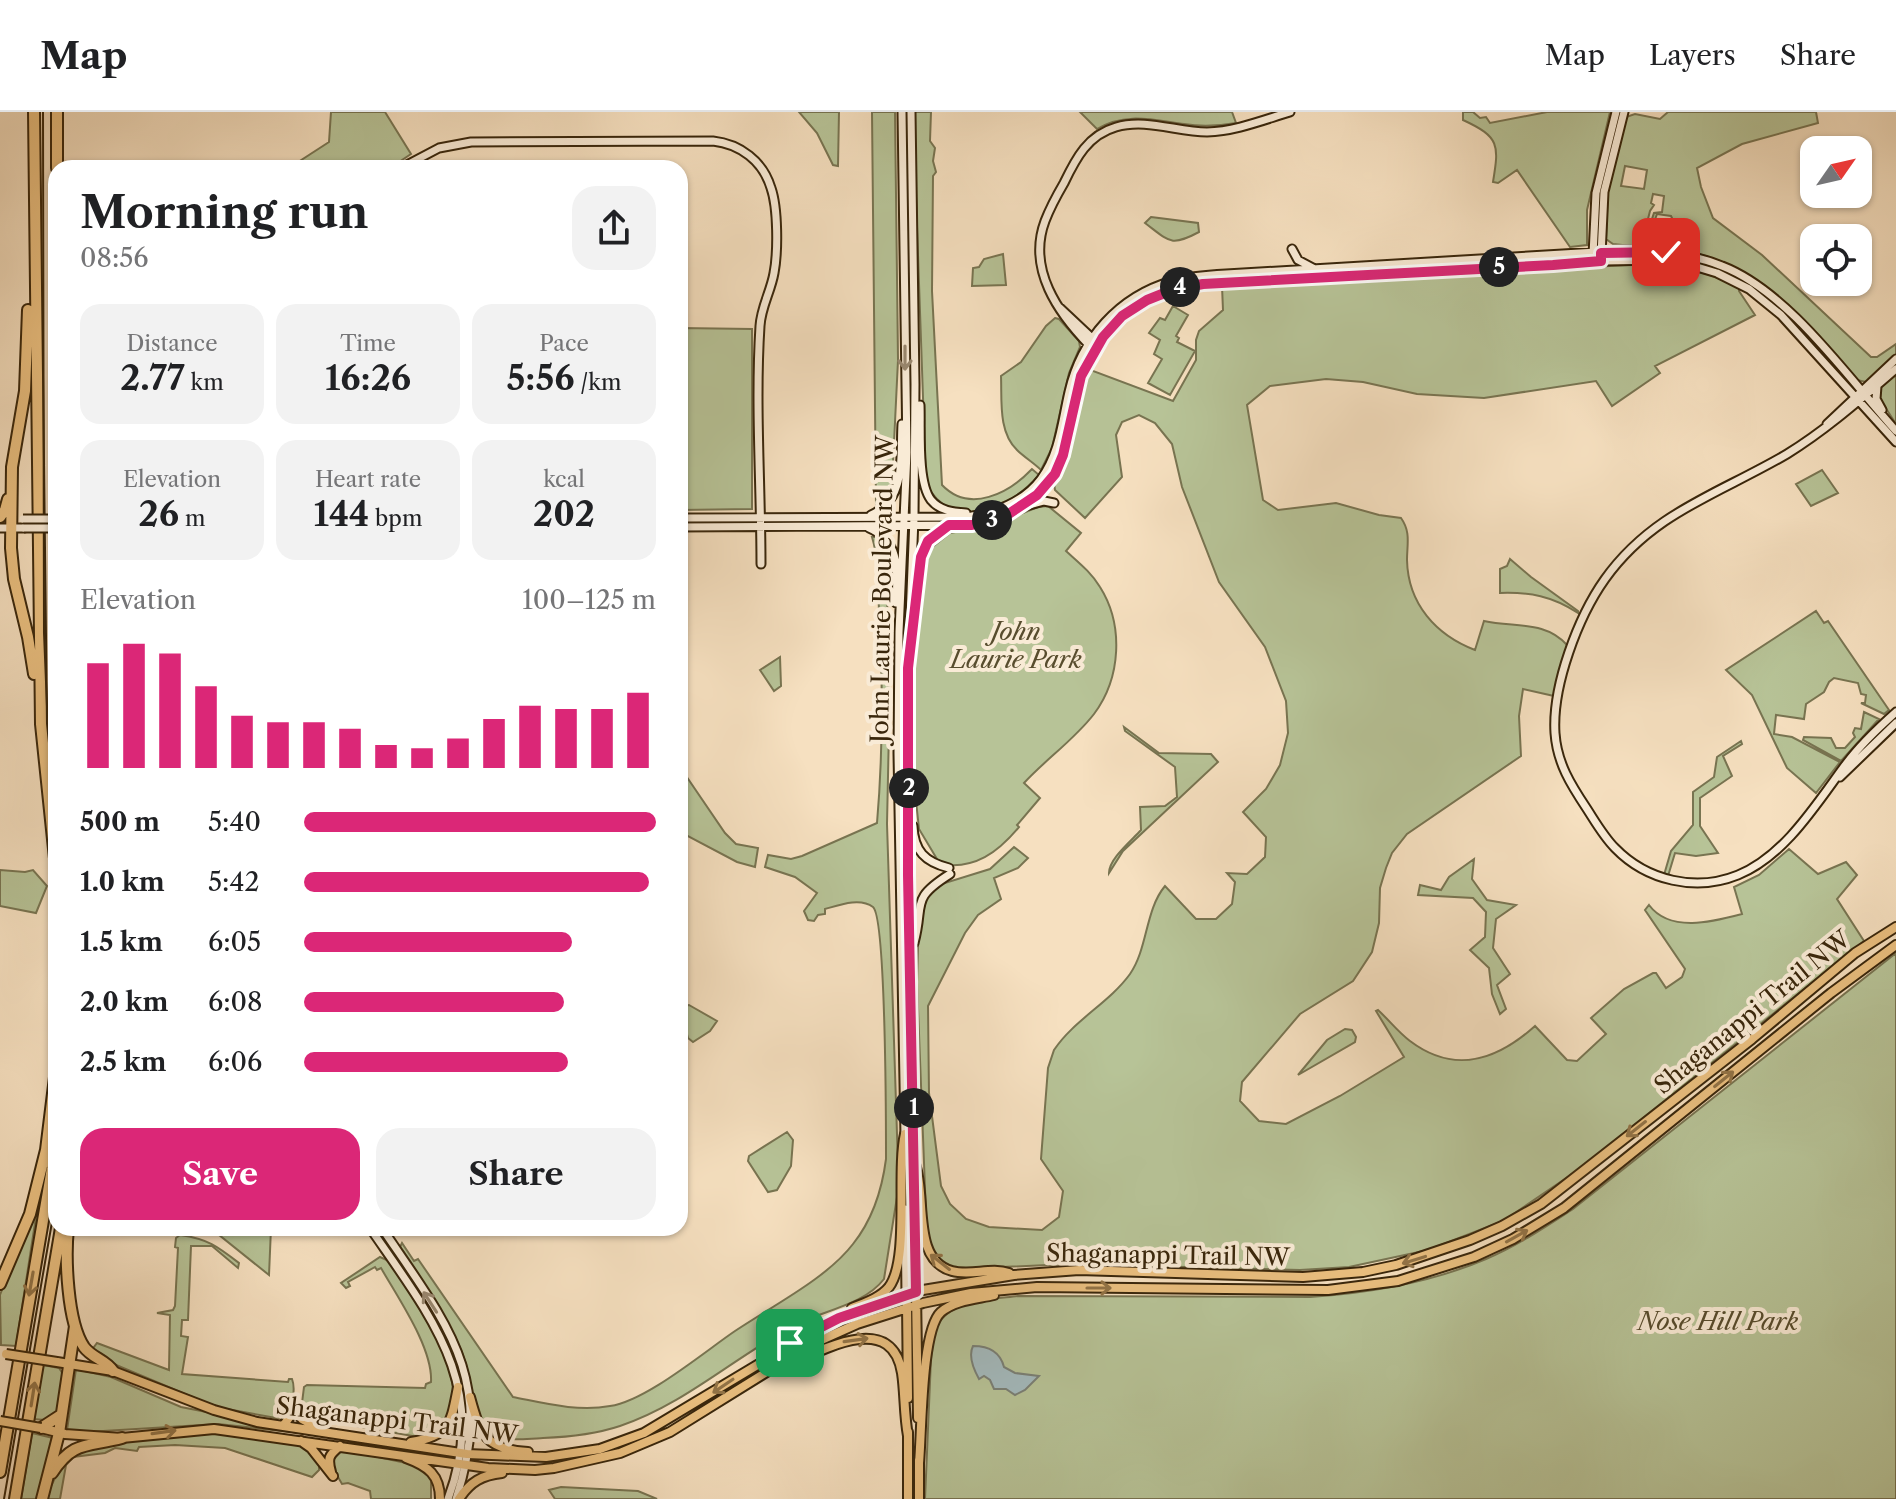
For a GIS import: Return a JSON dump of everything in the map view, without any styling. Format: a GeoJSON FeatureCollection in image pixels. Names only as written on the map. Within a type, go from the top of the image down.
{"type":"FeatureCollection","features":[{"type":"Feature","properties":{"kind":"highway"},"geometry":{"type":"LineString","coordinates":[[34,112],[41,724]]}},
{"type":"Feature","properties":{"kind":"highway"},"geometry":{"type":"LineString","coordinates":[[57,112],[57,160]]}},
{"type":"Feature","properties":{"kind":"highway"},"geometry":{"type":"LineString","coordinates":[[34,293],[28,307],[25,391],[4,525],[28,637],[48,791]]}},
{"type":"Feature","properties":{"kind":"highway"},"geometry":{"type":"LineString","coordinates":[[0,1284],[34,1202],[48,1134]]}},
{"type":"Feature","properties":{"kind":"highway"},"geometry":{"type":"LineString","coordinates":[[0,1472],[48,1191]]}},
{"type":"Feature","properties":{"kind":"highway"},"geometry":{"type":"LineString","coordinates":[[15,1499],[60,1236]]}},
{"type":"Feature","properties":{"kind":"highway"},"geometry":{"type":"LineString","coordinates":[[42,1499],[59,1433],[75,1326],[68,1236]]}},
{"type":"Feature","properties":{"kind":"highway"},"geometry":{"type":"LineString","coordinates":[[75,1326],[87,1351],[113,1371]]}},
{"type":"Feature","properties":{"kind":"highway"},"geometry":{"type":"LineString","coordinates":[[41,1428],[61,1415]]}},
{"type":"Feature","properties":{"kind":"highway"},"geometry":{"type":"LineString","coordinates":[[49,1478],[62,1458],[75,1447],[122,1438]]}},
{"type":"Feature","properties":{"kind":"main road","name":"John Laurie Boulevard NW"},"geometry":{"type":"LineString","coordinates":[[902,112],[904,392],[910,522],[899,632],[899,875],[906,1295],[912,1306],[919,1499]]}},
{"type":"Feature","properties":{"kind":"main road","name":"John Laurie Boulevard NW"},"geometry":{"type":"LineString","coordinates":[[908,1499],[912,1306],[916,1292],[908,668],[915,384],[911,112]]}},
{"type":"Feature","properties":{"kind":"main road"},"geometry":{"type":"LineString","coordinates":[[1093,344],[1049,291],[1042,274],[1039,249],[1041,234],[1074,160],[1089,142],[1108,129],[1131,124],[1211,132],[1235,129],[1290,112]]}},
{"type":"Feature","properties":{"kind":"main road"},"geometry":{"type":"LineString","coordinates":[[1597,257],[1596,193],[1616,112]]}},
{"type":"Feature","properties":{"kind":"main road"},"geometry":{"type":"LineString","coordinates":[[1597,257],[1604,192],[1624,112]]}},
{"type":"Feature","properties":{"kind":"main road"},"geometry":{"type":"LineString","coordinates":[[416,160],[439,148],[471,142],[713,141],[734,146],[754,160],[770,184],[775,212],[774,271],[760,323],[761,564]]}},
{"type":"Feature","properties":{"kind":"main road"},"geometry":{"type":"LineString","coordinates":[[1601,234],[1607,244],[1696,258],[1721,265],[1752,281],[1788,309],[1896,442]]}},
{"type":"Feature","properties":{"kind":"main road"},"geometry":{"type":"LineString","coordinates":[[1292,249],[1298,260],[1315,269]]}},
{"type":"Feature","properties":{"kind":"main road"},"geometry":{"type":"LineString","coordinates":[[1024,506],[1041,491],[1059,466],[1081,376],[1093,344],[1122,316],[1164,292],[1186,286],[1597,257],[1631,250]]}},
{"type":"Feature","properties":{"kind":"main road"},"geometry":{"type":"LineString","coordinates":[[1077,323],[1091,326],[1147,291],[1183,278],[1597,257],[1665,260],[1726,277],[1767,303],[1837,376],[1896,431]]}},
{"type":"Feature","properties":{"kind":"main road"},"geometry":{"type":"LineString","coordinates":[[1060,308],[1062,317],[1093,344]]}},
{"type":"Feature","properties":{"kind":"main road"},"geometry":{"type":"LineString","coordinates":[[910,522],[980,515],[1003,508],[1023,496],[1039,480],[1050,465],[1059,439],[1073,376],[1111,316]]}},
{"type":"Feature","properties":{"kind":"main road"},"geometry":{"type":"LineString","coordinates":[[1896,359],[1826,426],[1777,459],[1677,511],[1652,529],[1617,563],[1597,592],[1574,639],[1559,693],[1555,732],[1566,776],[1607,839],[1620,853],[1641,869],[1675,881],[1710,882],[1749,870],[1774,852],[1855,753],[1896,712]]}},
{"type":"Feature","properties":{"kind":"main road"},"geometry":{"type":"LineString","coordinates":[[1826,426],[1840,410],[1877,386],[1896,369]]}},
{"type":"Feature","properties":{"kind":"main road"},"geometry":{"type":"LineString","coordinates":[[1837,376],[1845,397],[1840,410]]}},
{"type":"Feature","properties":{"kind":"main road"},"geometry":{"type":"LineString","coordinates":[[915,384],[927,494],[944,510],[980,515]]}},
{"type":"Feature","properties":{"kind":"main road"},"geometry":{"type":"LineString","coordinates":[[1877,386],[1876,399],[1888,421]]}},
{"type":"Feature","properties":{"kind":"main road"},"geometry":{"type":"LineString","coordinates":[[865,521],[888,505],[898,486],[904,392]]}},
{"type":"Feature","properties":{"kind":"main road"},"geometry":{"type":"LineString","coordinates":[[688,527],[865,521],[949,525],[989,522],[1024,506],[1044,501],[1054,503]]}},
{"type":"Feature","properties":{"kind":"main road"},"geometry":{"type":"LineString","coordinates":[[688,518],[760,523]]}},
{"type":"Feature","properties":{"kind":"main road"},"geometry":{"type":"LineString","coordinates":[[4,525],[48,520]]}},
{"type":"Feature","properties":{"kind":"main road"},"geometry":{"type":"LineString","coordinates":[[865,521],[884,536],[894,552],[899,632]]}},
{"type":"Feature","properties":{"kind":"main road"},"geometry":{"type":"LineString","coordinates":[[24,524],[48,527]]}},
{"type":"Feature","properties":{"kind":"main road"},"geometry":{"type":"LineString","coordinates":[[908,668],[917,578],[923,551],[932,537],[949,525]]}},
{"type":"Feature","properties":{"kind":"main road"},"geometry":{"type":"LineString","coordinates":[[1835,781],[1896,723]]}},
{"type":"Feature","properties":{"kind":"main road"},"geometry":{"type":"LineString","coordinates":[[909,803],[917,849],[929,862],[950,871],[923,895],[911,948]]}},
{"type":"Feature","properties":{"kind":"main road","name":"Shaganappi Trail NW"},"geometry":{"type":"LineString","coordinates":[[2,1354],[113,1371],[214,1410],[257,1422],[404,1443],[463,1459],[544,1457],[600,1449],[644,1433],[790,1343],[839,1318],[916,1292],[1014,1275],[1079,1270],[1303,1277],[1363,1272],[1446,1250],[1502,1226],[1541,1204],[1752,1039],[1855,953],[1896,927]]}},
{"type":"Feature","properties":{"kind":"main road","name":"Shaganappi Trail NW"},"geometry":{"type":"LineString","coordinates":[[0,1421],[59,1433],[122,1438],[205,1429],[390,1453],[463,1459],[527,1470],[573,1465],[633,1448],[670,1432],[810,1345],[857,1324],[912,1306],[971,1293],[1021,1288],[1328,1290],[1398,1281],[1474,1257],[1513,1239],[1564,1208],[1831,993],[1896,945]]}},
{"type":"Feature","properties":{"kind":"main road"},"geometry":{"type":"LineString","coordinates":[[839,1318],[847,1310],[881,1294],[894,1277],[900,1240],[905,1134]]}},
{"type":"Feature","properties":{"kind":"main road"},"geometry":{"type":"LineString","coordinates":[[915,1164],[920,1178],[926,1245],[931,1257],[950,1271],[1003,1271],[1014,1275]]}},
{"type":"Feature","properties":{"kind":"main road"},"geometry":{"type":"LineString","coordinates":[[375,1236],[438,1332],[458,1387],[464,1430],[463,1459],[448,1499]]}},
{"type":"Feature","properties":{"kind":"main road"},"geometry":{"type":"LineString","coordinates":[[387,1236],[462,1358],[480,1429],[494,1445],[544,1457]]}},
{"type":"Feature","properties":{"kind":"main road"},"geometry":{"type":"LineString","coordinates":[[919,1463],[926,1347],[933,1321],[955,1304],[1021,1288]]}},
{"type":"Feature","properties":{"kind":"main road"},"geometry":{"type":"LineString","coordinates":[[759,1379],[844,1342],[866,1338],[876,1340],[893,1353],[902,1372],[908,1436]]}},
{"type":"Feature","properties":{"kind":"main road"},"geometry":{"type":"LineString","coordinates":[[404,1443],[433,1438],[445,1431],[452,1420],[458,1387]]}},
{"type":"Feature","properties":{"kind":"main road"},"geometry":{"type":"LineString","coordinates":[[458,1499],[470,1397]]}},
{"type":"Feature","properties":{"kind":"main road"},"geometry":{"type":"LineString","coordinates":[[284,1425],[295,1409],[302,1419],[322,1430]]}},
{"type":"Feature","properties":{"kind":"main road"},"geometry":{"type":"LineString","coordinates":[[301,1440],[333,1476],[329,1456],[340,1446]]}},
{"type":"Feature","properties":{"kind":"main road"},"geometry":{"type":"LineString","coordinates":[[390,1453],[430,1469],[440,1486],[440,1499]]}},
{"type":"Feature","properties":{"kind":"main road"},"geometry":{"type":"LineString","coordinates":[[458,1499],[466,1488],[483,1476],[527,1470]]}},
{"type":"Feature","properties":{"kind":"green space"},"geometry":{"type":"Polygon","coordinates":[[[331,112],[385,112],[411,154],[402,160],[301,160],[329,142],[331,112]]]}},
{"type":"Feature","properties":{"kind":"green space"},"geometry":{"type":"Polygon","coordinates":[[[799,112],[839,112],[838,166],[833,165],[817,133],[799,112]]]}},
{"type":"Feature","properties":{"kind":"green space"},"geometry":{"type":"Polygon","coordinates":[[[872,112],[895,112],[898,360],[892,484],[881,502],[876,504],[872,112]]]}},
{"type":"Feature","properties":{"kind":"green space"},"geometry":{"type":"Polygon","coordinates":[[[913,112],[931,112],[930,141],[935,148],[932,291],[942,485],[953,494],[977,499],[1012,486],[1032,469],[1039,475],[1013,498],[981,511],[965,512],[950,508],[937,499],[926,483],[913,112]]]}},
{"type":"Feature","properties":{"kind":"green space"},"geometry":{"type":"Polygon","coordinates":[[[1080,112],[1232,112],[1236,123],[1203,126],[1129,119],[1097,129],[1080,112]]]}},
{"type":"Feature","properties":{"kind":"green space"},"geometry":{"type":"Polygon","coordinates":[[[1463,112],[1486,117],[1490,123],[1547,112],[1610,112],[1587,210],[1587,245],[1570,247],[1517,170],[1498,183],[1493,182],[1494,144],[1484,132],[1463,120],[1463,112]]]}},
{"type":"Feature","properties":{"kind":"green space"},"geometry":{"type":"Polygon","coordinates":[[[1668,112],[1816,112],[1818,123],[1742,144],[1697,168],[1701,187],[1713,218],[1762,255],[1800,291],[1800,296],[1806,296],[1871,357],[1877,357],[1896,344],[1896,356],[1866,382],[1857,380],[1797,315],[1753,278],[1728,264],[1700,254],[1670,249],[1671,216],[1657,214],[1653,225],[1650,225],[1654,213],[1662,212],[1664,196],[1653,194],[1651,203],[1654,205],[1641,247],[1613,244],[1606,239],[1608,187],[1626,117],[1635,114],[1660,119],[1668,112]],[[1625,166],[1621,186],[1644,189],[1647,170],[1625,166]]]}},
{"type":"Feature","properties":{"kind":"green space"},"geometry":{"type":"Polygon","coordinates":[[[1151,217],[1198,223],[1199,232],[1182,240],[1171,240],[1145,223],[1151,217]]]}},
{"type":"Feature","properties":{"kind":"green space"},"geometry":{"type":"Polygon","coordinates":[[[1003,254],[1006,285],[972,286],[973,268],[979,267],[984,259],[1003,254]]]}},
{"type":"Feature","properties":{"kind":"green space"},"geometry":{"type":"Polygon","coordinates":[[[1648,264],[1695,271],[1739,287],[1755,315],[1655,366],[1660,373],[1612,406],[1596,381],[1484,398],[1417,394],[1363,382],[1326,379],[1270,386],[1247,405],[1263,500],[1278,510],[1336,503],[1401,518],[1407,533],[1409,576],[1419,604],[1437,627],[1461,644],[1475,650],[1484,621],[1539,628],[1567,645],[1554,696],[1523,689],[1519,716],[1521,756],[1407,834],[1392,853],[1380,888],[1379,923],[1372,952],[1353,981],[1300,1014],[1242,1082],[1240,1101],[1259,1121],[1286,1124],[1404,1057],[1378,1010],[1410,1041],[1443,1058],[1475,1059],[1491,1055],[1535,1026],[1567,1060],[1577,1061],[1606,1034],[1591,1018],[1624,989],[1653,973],[1666,988],[1682,977],[1685,969],[1645,910],[1649,905],[1658,914],[1680,922],[1705,922],[1742,914],[1734,887],[1759,875],[1789,849],[1818,874],[1846,862],[1857,875],[1837,899],[1864,941],[1578,1170],[1503,1221],[1428,1250],[1349,1267],[1300,1270],[1069,1264],[958,1269],[942,1262],[927,1240],[917,982],[921,904],[935,886],[990,869],[1014,847],[1028,858],[1018,868],[994,878],[1001,899],[978,915],[965,933],[928,1006],[929,1093],[941,1186],[950,1204],[966,1219],[989,1227],[1042,1230],[1059,1217],[1063,1191],[1041,1159],[1048,1068],[1054,1050],[1130,974],[1140,953],[1154,906],[1165,886],[1196,919],[1216,919],[1232,904],[1235,882],[1227,873],[1247,874],[1265,857],[1266,837],[1243,812],[1266,789],[1280,765],[1288,733],[1286,701],[1265,647],[1219,582],[1182,487],[1172,444],[1155,423],[1139,415],[1122,422],[1116,435],[1122,477],[1085,518],[1055,490],[1054,483],[1069,449],[1088,369],[1173,401],[1196,360],[1199,331],[1223,310],[1222,286],[1648,264]]]}},
{"type":"Feature","properties":{"kind":"green space"},"geometry":{"type":"Polygon","coordinates":[[[1173,306],[1188,315],[1176,336],[1179,338],[1177,342],[1195,351],[1170,395],[1148,383],[1162,359],[1154,354],[1160,340],[1149,333],[1160,318],[1165,320],[1173,306]]]}},
{"type":"Feature","properties":{"kind":"green space"},"geometry":{"type":"Polygon","coordinates":[[[1055,318],[1079,341],[1080,347],[1069,373],[1052,448],[1041,470],[1017,450],[1007,434],[1002,415],[1001,376],[1021,362],[1055,318]]]}},
{"type":"Feature","properties":{"kind":"green space"},"geometry":{"type":"Polygon","coordinates":[[[688,328],[752,329],[752,509],[688,510],[688,328]]]}},
{"type":"Feature","properties":{"kind":"green space"},"geometry":{"type":"Polygon","coordinates":[[[1896,372],[1896,424],[1878,396],[1880,388],[1896,372]]]}},
{"type":"Feature","properties":{"kind":"green space"},"geometry":{"type":"Polygon","coordinates":[[[1822,470],[1838,493],[1811,506],[1796,484],[1822,470]]]}},
{"type":"Feature","properties":{"kind":"green space","name":"John Laurie Park"},"geometry":{"type":"Polygon","coordinates":[[[1048,506],[1081,533],[1066,551],[1093,577],[1108,602],[1116,634],[1110,684],[1094,714],[1024,783],[1040,798],[1011,836],[975,862],[940,864],[919,829],[914,782],[913,649],[925,553],[950,533],[994,525],[1048,506]]]}},
{"type":"Feature","properties":{"kind":"green space"},"geometry":{"type":"Polygon","coordinates":[[[872,537],[877,537],[885,559],[887,582],[887,824],[898,1165],[897,1197],[884,1279],[866,1295],[777,1335],[690,1392],[644,1417],[611,1429],[572,1436],[515,1439],[496,1435],[484,1426],[480,1418],[460,1349],[437,1305],[399,1249],[402,1243],[414,1261],[418,1259],[513,1397],[561,1406],[598,1408],[624,1402],[657,1386],[814,1280],[842,1257],[871,1214],[886,1159],[884,1026],[877,920],[873,907],[856,902],[825,909],[825,914],[818,915],[814,921],[808,920],[804,911],[817,893],[795,877],[765,867],[768,855],[791,859],[802,856],[877,823],[882,691],[878,574],[872,537]]]}},
{"type":"Feature","properties":{"kind":"green space"},"geometry":{"type":"Polygon","coordinates":[[[1510,559],[1578,613],[1540,596],[1500,593],[1500,569],[1507,566],[1510,559]]]}},
{"type":"Feature","properties":{"kind":"green space"},"geometry":{"type":"Polygon","coordinates":[[[1816,611],[1824,623],[1828,621],[1889,710],[1884,714],[1861,703],[1865,703],[1866,695],[1861,694],[1858,683],[1834,678],[1824,692],[1806,704],[1804,719],[1776,715],[1774,734],[1792,737],[1840,762],[1816,793],[1787,768],[1752,695],[1726,670],[1816,611]]]}},
{"type":"Feature","properties":{"kind":"green space"},"geometry":{"type":"Polygon","coordinates":[[[780,657],[781,686],[774,691],[760,670],[780,657]]]}},
{"type":"Feature","properties":{"kind":"green space"},"geometry":{"type":"Polygon","coordinates":[[[1864,712],[1879,719],[1841,761],[1803,740],[1804,737],[1831,738],[1836,748],[1845,748],[1855,737],[1855,728],[1861,729],[1864,712]]]}},
{"type":"Feature","properties":{"kind":"green space"},"geometry":{"type":"Polygon","coordinates":[[[1124,727],[1159,753],[1211,754],[1218,762],[1123,851],[1109,873],[1116,856],[1141,830],[1140,807],[1165,806],[1177,797],[1175,767],[1125,731],[1124,727]]]}},
{"type":"Feature","properties":{"kind":"green space"},"geometry":{"type":"Polygon","coordinates":[[[1741,741],[1742,744],[1723,756],[1732,776],[1700,798],[1700,826],[1718,853],[1696,856],[1675,853],[1668,876],[1664,875],[1671,851],[1693,825],[1693,792],[1714,777],[1717,757],[1741,741]]]}},
{"type":"Feature","properties":{"kind":"green space"},"geometry":{"type":"Polygon","coordinates":[[[688,779],[736,844],[758,848],[755,867],[737,862],[688,836],[688,779]]]}},
{"type":"Feature","properties":{"kind":"green space"},"geometry":{"type":"Polygon","coordinates":[[[1474,859],[1472,879],[1487,900],[1516,905],[1496,919],[1493,948],[1510,974],[1497,985],[1506,1009],[1500,1014],[1492,994],[1489,968],[1470,950],[1485,937],[1486,912],[1473,898],[1418,895],[1420,885],[1441,890],[1449,877],[1474,859]]]}},
{"type":"Feature","properties":{"kind":"green space"},"geometry":{"type":"Polygon","coordinates":[[[0,870],[33,870],[47,886],[36,913],[0,906],[0,870]]]}},
{"type":"Feature","properties":{"kind":"green space","name":"Nose Hill Park"},"geometry":{"type":"Polygon","coordinates":[[[1896,953],[1896,1499],[925,1499],[932,1335],[938,1323],[956,1308],[1018,1296],[1310,1297],[1400,1286],[1465,1267],[1509,1248],[1573,1209],[1896,953]]]}},
{"type":"Feature","properties":{"kind":"green space"},"geometry":{"type":"Polygon","coordinates":[[[688,1005],[717,1021],[710,1031],[693,1042],[688,1038],[688,1005]]]}},
{"type":"Feature","properties":{"kind":"green space"},"geometry":{"type":"Polygon","coordinates":[[[1345,1029],[1352,1030],[1355,1042],[1298,1075],[1327,1040],[1345,1029]]]}},
{"type":"Feature","properties":{"kind":"green space"},"geometry":{"type":"Polygon","coordinates":[[[787,1132],[793,1140],[791,1166],[777,1190],[768,1192],[748,1161],[749,1156],[787,1132]]]}},
{"type":"Feature","properties":{"kind":"green space"},"geometry":{"type":"Polygon","coordinates":[[[40,1191],[16,1346],[1,1345],[0,1295],[40,1191]]]}},
{"type":"Feature","properties":{"kind":"green space"},"geometry":{"type":"Polygon","coordinates":[[[184,1236],[212,1244],[239,1263],[238,1268],[212,1246],[191,1246],[188,1320],[182,1320],[181,1336],[188,1337],[182,1374],[288,1382],[292,1379],[293,1398],[286,1417],[276,1418],[216,1407],[109,1362],[91,1351],[97,1343],[169,1370],[170,1315],[157,1313],[173,1310],[175,1306],[176,1238],[184,1236]]]}},
{"type":"Feature","properties":{"kind":"green space"},"geometry":{"type":"Polygon","coordinates":[[[220,1236],[271,1236],[269,1275],[220,1236]]]}},
{"type":"Feature","properties":{"kind":"green space"},"geometry":{"type":"Polygon","coordinates":[[[380,1257],[389,1261],[423,1314],[451,1378],[453,1398],[450,1415],[435,1435],[418,1437],[306,1417],[301,1411],[304,1387],[307,1385],[425,1388],[431,1382],[421,1339],[381,1268],[377,1270],[375,1267],[348,1282],[350,1286],[346,1288],[341,1283],[380,1257]]]}},
{"type":"Feature","properties":{"kind":"green space"},"geometry":{"type":"Polygon","coordinates":[[[43,1365],[59,1368],[63,1374],[57,1411],[45,1420],[33,1419],[43,1365]]]}},
{"type":"Feature","properties":{"kind":"green space"},"geometry":{"type":"Polygon","coordinates":[[[76,1369],[111,1377],[181,1407],[329,1436],[218,1424],[87,1432],[67,1430],[76,1369]]]}},
{"type":"Feature","properties":{"kind":"green space"},"geometry":{"type":"Polygon","coordinates":[[[218,1432],[301,1444],[319,1462],[319,1470],[312,1477],[225,1448],[175,1445],[139,1447],[137,1451],[115,1448],[105,1453],[73,1457],[66,1465],[60,1499],[45,1499],[64,1459],[96,1444],[218,1432]]]}},
{"type":"Feature","properties":{"kind":"green space"},"geometry":{"type":"Polygon","coordinates":[[[32,1433],[53,1438],[38,1499],[21,1499],[32,1433]]]}},
{"type":"Feature","properties":{"kind":"green space"},"geometry":{"type":"Polygon","coordinates":[[[350,1451],[420,1466],[435,1481],[431,1482],[431,1499],[371,1499],[370,1491],[348,1483],[342,1484],[331,1465],[335,1452],[350,1451]]]}},
{"type":"Feature","properties":{"kind":"green space"},"geometry":{"type":"Polygon","coordinates":[[[561,1487],[638,1491],[657,1499],[555,1499],[549,1490],[561,1487]]]}},
{"type":"Feature","properties":{"kind":"water"},"geometry":{"type":"Polygon","coordinates":[[[973,1346],[993,1350],[1004,1367],[1015,1373],[1039,1376],[1015,1395],[1006,1389],[994,1389],[990,1380],[984,1376],[979,1379],[977,1375],[971,1358],[973,1346]]]}},
{"type":"Feature","properties":{"kind":"tram line"},"geometry":{"type":"LineString","coordinates":[[43,112],[44,633],[48,716]]}},
{"type":"Feature","properties":{"kind":"tram line"},"geometry":{"type":"LineString","coordinates":[[4,1499],[50,1236]]}},
{"type":"Feature","properties":{"kind":"route"},"geometry":{"type":"LineString","coordinates":[[790,1343],[839,1318],[916,1292],[908,875],[908,668],[917,578],[928,541],[949,525],[972,525],[1004,517],[1037,495],[1055,474],[1063,455],[1078,388],[1094,350],[1122,316],[1164,292],[1203,284],[1553,265],[1601,261],[1601,253],[1631,250],[1666,252]]}}]}
